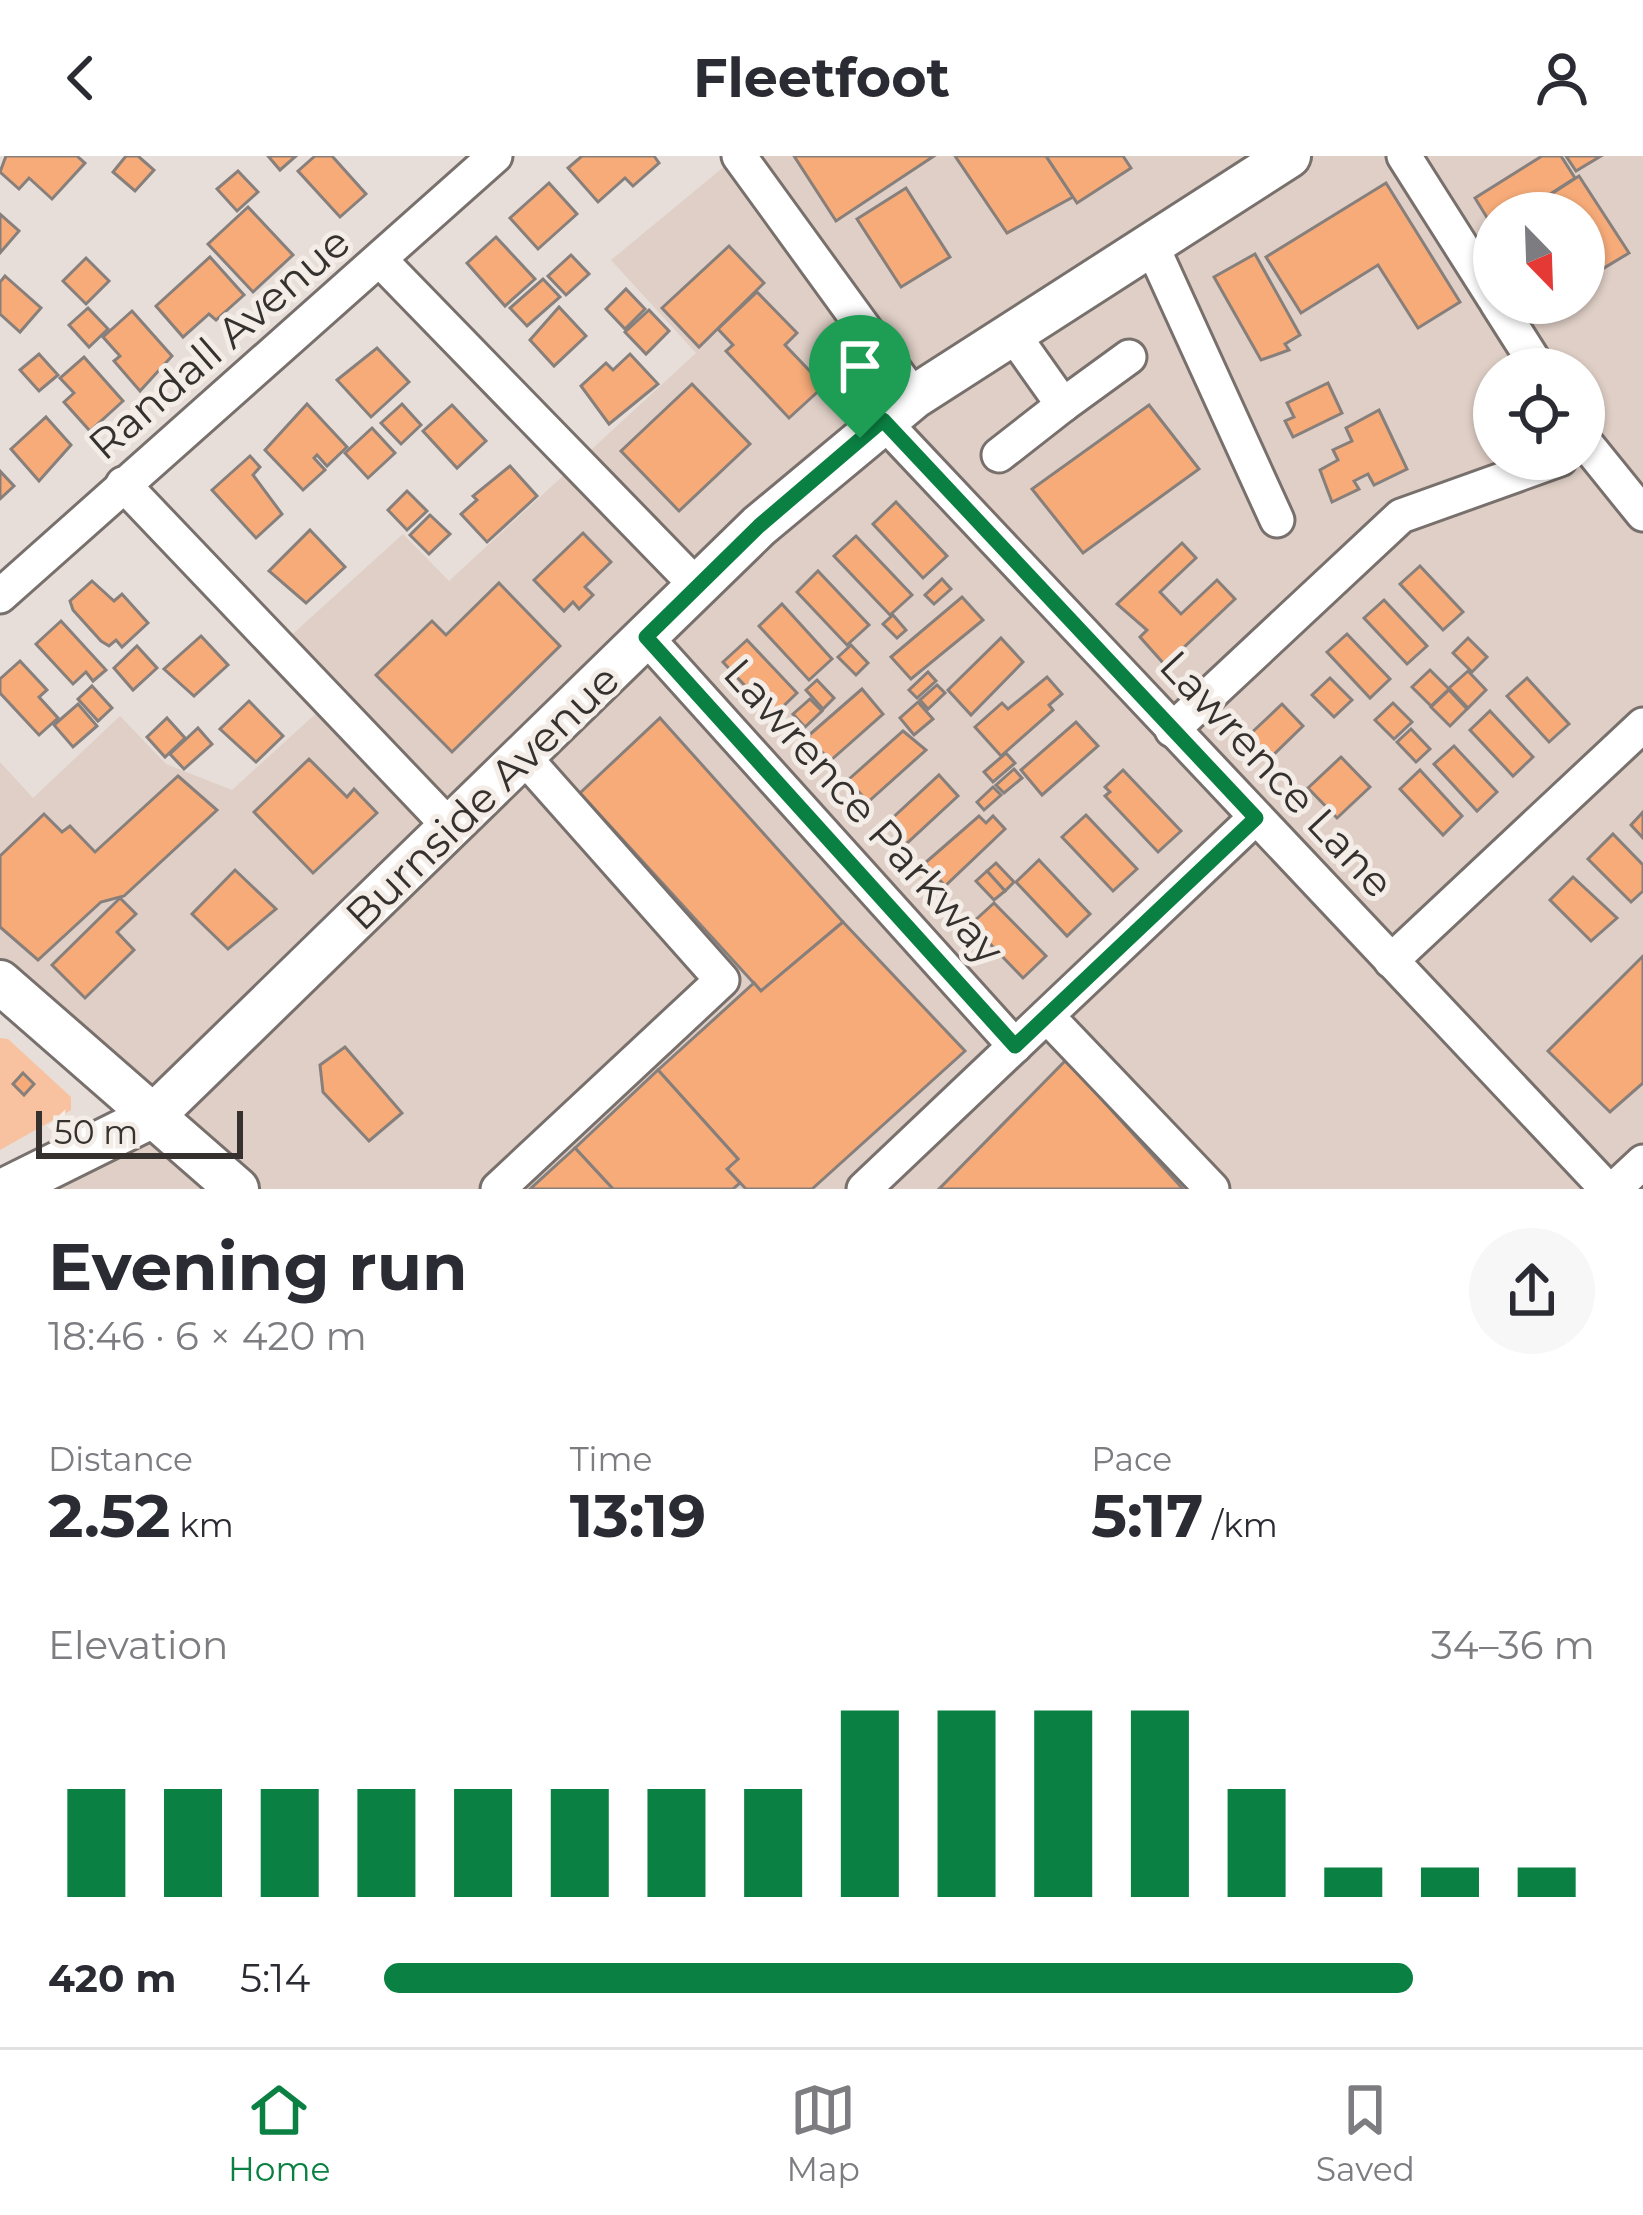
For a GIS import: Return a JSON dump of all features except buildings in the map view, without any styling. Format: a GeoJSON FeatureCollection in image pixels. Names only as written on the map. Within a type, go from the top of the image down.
{"type":"FeatureCollection","features":[{"type":"Feature","properties":{"kind":"main road","name":"Burnside Avenue"},"geometry":{"type":"LineString","coordinates":[[6,1189],[59,1177],[153,1116],[697,586],[898,408],[1289,156]]}},
{"type":"Feature","properties":{"kind":"main road"},"geometry":{"type":"LineString","coordinates":[[0,982],[238,1189]]}},
{"type":"Feature","properties":{"kind":"street","name":"Randall Avenue"},"geometry":{"type":"LineString","coordinates":[[0,596],[382,262],[495,156]]}},
{"type":"Feature","properties":{"kind":"street","name":"Lawrence Lane"},"geometry":{"type":"LineString","coordinates":[[739,156],[898,408],[1172,730],[1610,1189]]}},
{"type":"Feature","properties":{"kind":"street"},"geometry":{"type":"LineString","coordinates":[[1404,156],[1473,264]]}},
{"type":"Feature","properties":{"kind":"street"},"geometry":{"type":"LineString","coordinates":[[1151,244],[1276,520]]}},
{"type":"Feature","properties":{"kind":"street"},"geometry":{"type":"LineString","coordinates":[[382,262],[697,586]]}},
{"type":"Feature","properties":{"kind":"street"},"geometry":{"type":"LineString","coordinates":[[1012,333],[1063,405]]}},
{"type":"Feature","properties":{"kind":"street"},"geometry":{"type":"LineString","coordinates":[[999,455],[1129,357]]}},
{"type":"Feature","properties":{"kind":"street"},"geometry":{"type":"LineString","coordinates":[[1605,476],[1643,514]]}},
{"type":"Feature","properties":{"kind":"street"},"geometry":{"type":"LineString","coordinates":[[1172,730],[1401,516],[1498,480]]}},
{"type":"Feature","properties":{"kind":"street"},"geometry":{"type":"LineString","coordinates":[[124,484],[320,670],[451,828]]}},
{"type":"Feature","properties":{"kind":"street","name":"Lawrence Parkway"},"geometry":{"type":"LineString","coordinates":[[646,637],[1015,1046]]}},
{"type":"Feature","properties":{"kind":"street"},"geometry":{"type":"LineString","coordinates":[[1391,961],[1643,725]]}},
{"type":"Feature","properties":{"kind":"street"},"geometry":{"type":"LineString","coordinates":[[498,1189],[722,980],[524,758]]}},
{"type":"Feature","properties":{"kind":"street"},"geometry":{"type":"LineString","coordinates":[[864,1189],[1256,818]]}},
{"type":"Feature","properties":{"kind":"street"},"geometry":{"type":"LineString","coordinates":[[1047,1016],[1212,1189]]}},
{"type":"Feature","properties":{"kind":"street"},"geometry":{"type":"LineString","coordinates":[[1610,1189],[1643,1162]]}},
{"type":"Feature","properties":{"kind":"shaded area"},"geometry":{"type":"Polygon","coordinates":[[[737,156],[1643,156],[1643,1189],[15,1189],[153,1116],[0,980],[0,762],[33,798],[120,716],[166,764],[232,790],[334,697],[285,641],[403,534],[449,581],[696,353],[611,260],[737,156]]]}},
{"type":"Feature","properties":{"kind":"shaded area"},"geometry":{"type":"Polygon","coordinates":[[[0,1038],[8,1039],[71,1097],[71,1110],[0,1150],[0,1038]]]}},
{"type":"Feature","properties":{"kind":"route"},"geometry":{"type":"LineString","coordinates":[[883,420],[1256,818],[1015,1046],[646,637],[759,526],[860,438],[883,420]]}}]}
